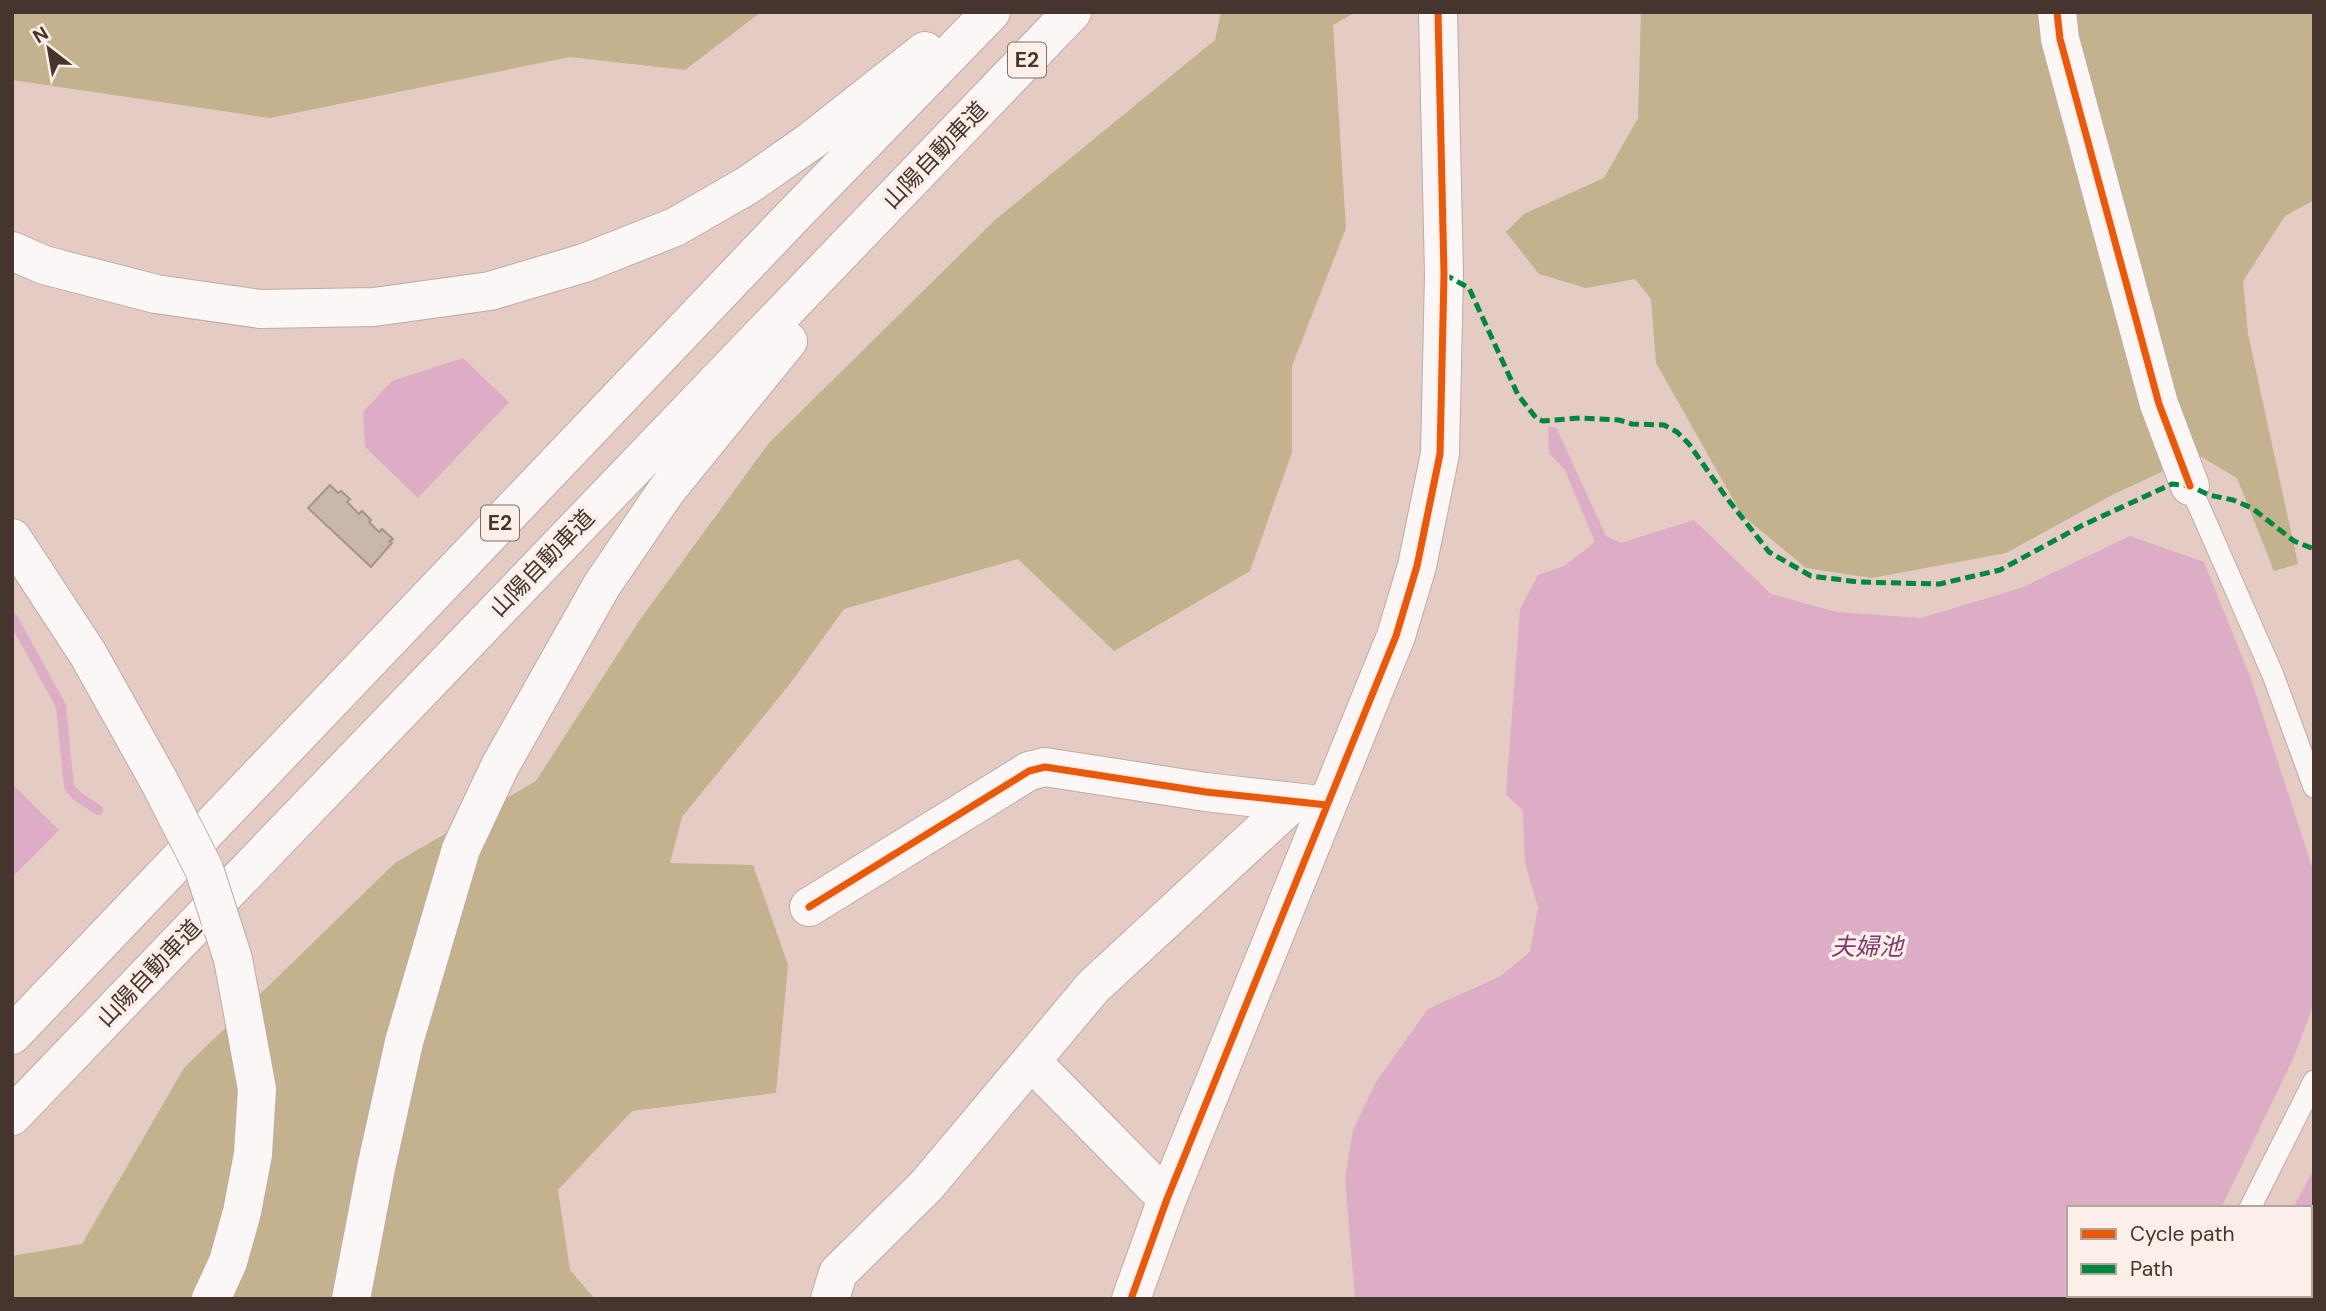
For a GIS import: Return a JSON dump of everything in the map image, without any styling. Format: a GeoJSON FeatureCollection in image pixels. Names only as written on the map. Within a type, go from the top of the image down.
{"type":"FeatureCollection","features":[{"type":"Feature","properties":{"kind":"main road"},"geometry":{"type":"LineString","coordinates":[[12,251],[44,265],[156,294],[260,309],[374,307],[490,291],[584,263],[685,221],[748,185],[811,141],[974,12]]}},
{"type":"Feature","properties":{"kind":"main road","name":"E2"},"geometry":{"type":"LineString","coordinates":[[12,1035],[991,12]]}},
{"type":"Feature","properties":{"kind":"main road","name":"山陽自動車道"},"geometry":{"type":"LineString","coordinates":[[12,1116],[1072,12]]}},
{"type":"Feature","properties":{"kind":"main road"},"geometry":{"type":"LineString","coordinates":[[1131,1299],[1309,804],[1396,636],[1417,566],[1440,454],[1444,274],[1438,12]]}},
{"type":"Feature","properties":{"kind":"main road"},"geometry":{"type":"LineString","coordinates":[[2057,12],[2060,39],[2159,404],[2190,485]]}},
{"type":"Feature","properties":{"kind":"main road"},"geometry":{"type":"LineString","coordinates":[[351,1299],[376,1168],[408,1030],[461,849],[500,766],[602,585],[666,492],[981,107]]}},
{"type":"Feature","properties":{"kind":"main road"},"geometry":{"type":"LineString","coordinates":[[12,538],[88,654],[159,782],[204,869],[233,959],[257,1089],[253,1154],[242,1212],[228,1262],[211,1299]]}},
{"type":"Feature","properties":{"kind":"main road"},"geometry":{"type":"LineString","coordinates":[[809,907],[1029,771],[1045,767],[1206,792],[1309,804]]}},
{"type":"Feature","properties":{"kind":"main road"},"geometry":{"type":"LineString","coordinates":[[830,1299],[838,1273],[927,1185],[1093,987],[1309,804]]}},
{"type":"Feature","properties":{"kind":"main road"},"geometry":{"type":"LineString","coordinates":[[1031,1061],[1167,1199]]}},
{"type":"Feature","properties":{"kind":"lane"},"geometry":{"type":"LineString","coordinates":[[2190,485],[2273,674],[2314,787]]}},
{"type":"Feature","properties":{"kind":"lane"},"geometry":{"type":"LineString","coordinates":[[2251,1206],[2314,1081]]}},
{"type":"Feature","properties":{"kind":"shaded area"},"geometry":{"type":"Polygon","coordinates":[[[12,12],[761,12],[685,70],[570,57],[270,118],[12,80],[12,12]]]}},
{"type":"Feature","properties":{"kind":"shaded area"},"geometry":{"type":"Polygon","coordinates":[[[1221,12],[1356,12],[1333,25],[1346,228],[1292,366],[1292,452],[1250,571],[1114,651],[1018,559],[844,609],[789,685],[682,817],[670,863],[753,865],[788,965],[776,1093],[632,1111],[558,1190],[570,1270],[595,1299],[12,1299],[12,1256],[82,1244],[184,1068],[395,863],[536,781],[639,621],[769,443],[995,220],[1215,40],[1221,12]]]}},
{"type":"Feature","properties":{"kind":"shaded area"},"geometry":{"type":"Polygon","coordinates":[[[1641,12],[2314,12],[2314,200],[2285,216],[2243,281],[2248,334],[2298,564],[2274,571],[2237,478],[2198,455],[2114,494],[2006,553],[1872,578],[1806,568],[1742,515],[1656,363],[1651,299],[1635,279],[1586,288],[1539,274],[1506,232],[1524,214],[1604,178],[1638,118],[1641,12]]]}},
{"type":"Feature","properties":{"kind":"water"},"geometry":{"type":"Polygon","coordinates":[[[463,358],[509,402],[418,498],[365,447],[363,412],[392,381],[463,358]]]}},
{"type":"Feature","properties":{"kind":"water","name":"夫婦池"},"geometry":{"type":"Polygon","coordinates":[[[1548,427],[1556,427],[1606,536],[1621,543],[1694,520],[1771,594],[1837,612],[1921,618],[2021,588],[2130,536],[2204,562],[2251,679],[2314,873],[2314,1003],[2294,1057],[2222,1206],[2067,1206],[2067,1297],[2179,1297],[2178,1299],[1355,1299],[1345,1178],[1353,1130],[1376,1082],[1428,1009],[1499,977],[1530,952],[1538,907],[1525,863],[1523,811],[1506,794],[1520,609],[1538,575],[1564,566],[1595,542],[1565,470],[1549,453],[1548,427]]]}},
{"type":"Feature","properties":{"kind":"water"},"geometry":{"type":"Polygon","coordinates":[[[12,784],[59,830],[12,878],[12,784]]]}},
{"type":"Feature","properties":{"kind":"water"},"geometry":{"type":"Polygon","coordinates":[[[2314,1169],[2314,1299],[2234,1299],[2312,1297],[2312,1206],[2294,1206],[2314,1169]]]}},
{"type":"Feature","properties":{"kind":"building"},"geometry":{"type":"Polygon","coordinates":[[[330,485],[350,499],[347,502],[359,514],[362,511],[379,532],[382,529],[393,539],[371,567],[308,508],[330,485]]]}},
{"type":"Feature","properties":{"kind":"waterway"},"geometry":{"type":"LineString","coordinates":[[12,617],[61,706],[69,787],[98,810]]}},
{"type":"Feature","properties":{"kind":"marked path"},"geometry":{"type":"LineString","coordinates":[[1444,274],[1469,288],[1518,395],[1537,419],[1619,420],[1632,424],[1664,425],[1677,432],[1689,444],[1769,552],[1811,576],[1858,582],[1939,584],[2000,570],[2083,525],[2172,484],[2190,486],[2209,495],[2233,500],[2252,508],[2294,541],[2314,549]]}},
{"type":"Feature","properties":{"kind":"cycle path"},"geometry":{"type":"LineString","coordinates":[[1131,1299],[1167,1199],[1396,636],[1417,566],[1440,454],[1444,274],[1438,12]]}},
{"type":"Feature","properties":{"kind":"cycle path"},"geometry":{"type":"LineString","coordinates":[[2057,12],[2060,39],[2159,404],[2190,486]]}},
{"type":"Feature","properties":{"kind":"cycle path"},"geometry":{"type":"LineString","coordinates":[[809,907],[1029,771],[1045,767],[1206,792],[1327,805]]}}]}
